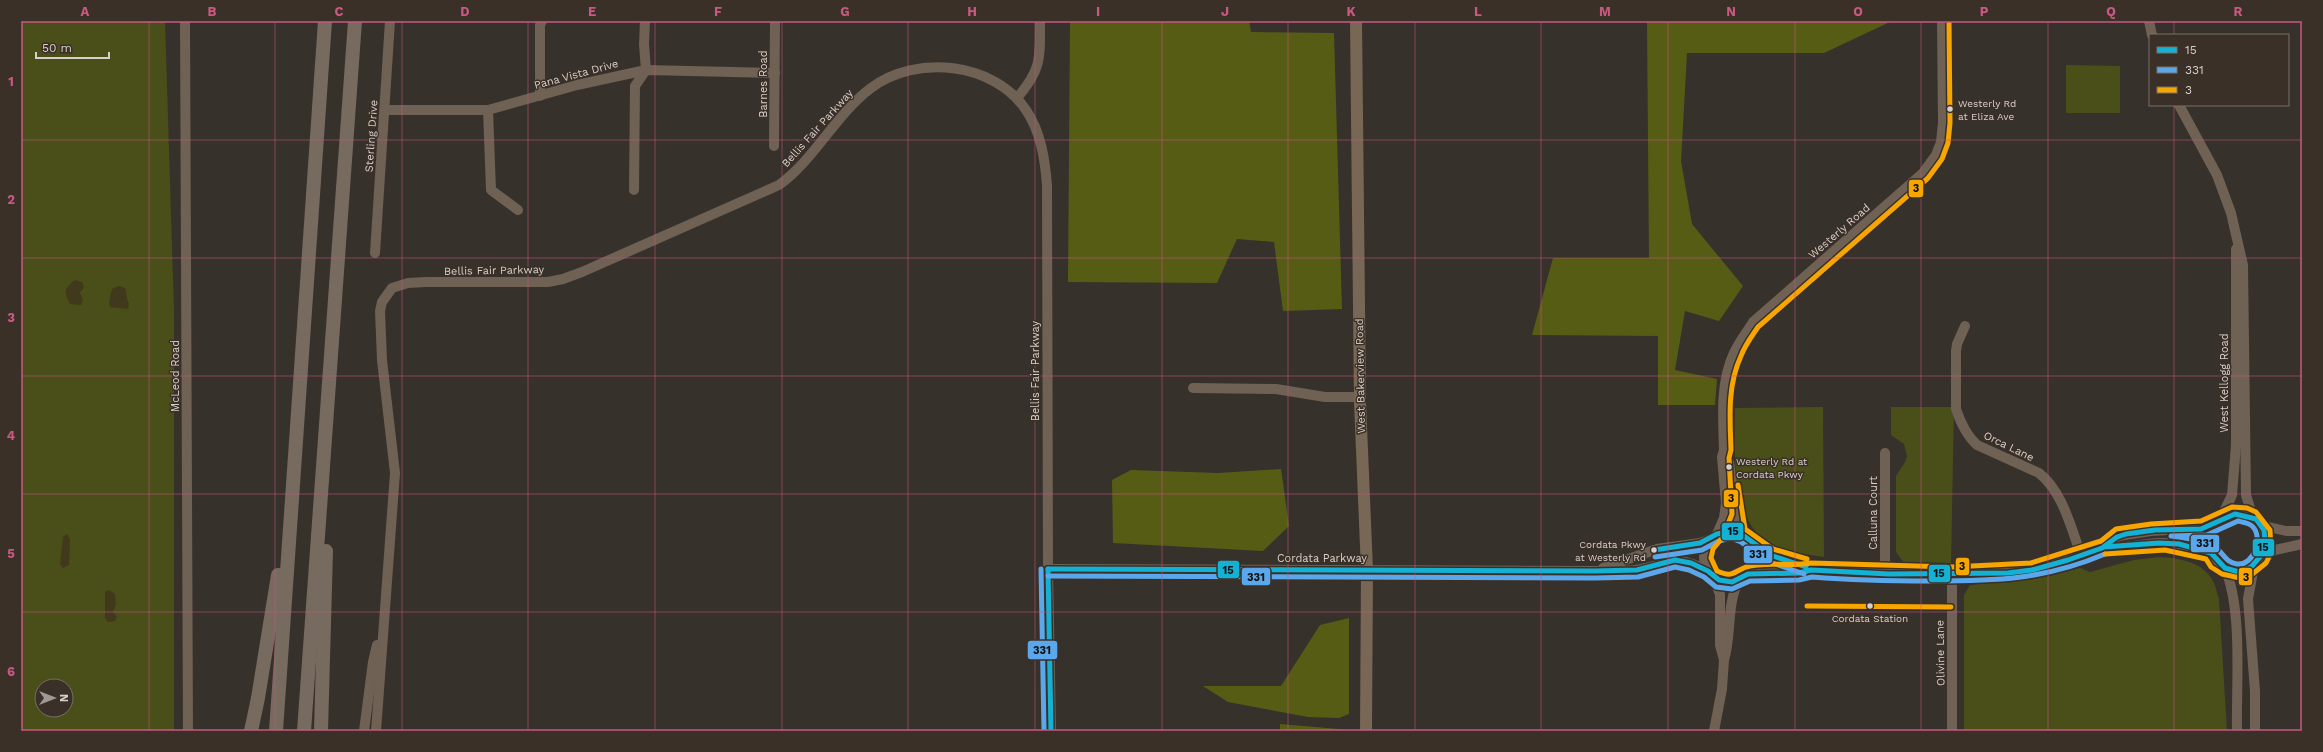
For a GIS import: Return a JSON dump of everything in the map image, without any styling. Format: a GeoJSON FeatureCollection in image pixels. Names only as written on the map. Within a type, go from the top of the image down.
{"type":"FeatureCollection","features":[{"type":"Feature","properties":{"kind":"highway"},"geometry":{"type":"LineString","coordinates":[[276,731],[325,21]]}},
{"type":"Feature","properties":{"kind":"highway"},"geometry":{"type":"LineString","coordinates":[[304,731],[355,21]]}},
{"type":"Feature","properties":{"kind":"highway"},"geometry":{"type":"LineString","coordinates":[[321,731],[330,374]]}},
{"type":"Feature","properties":{"kind":"highway"},"geometry":{"type":"LineString","coordinates":[[251,731],[273,607],[296,438]]}},
{"type":"Feature","properties":{"kind":"main road","name":"West Bakerview Road"},"geometry":{"type":"LineString","coordinates":[[1356,21],[1360,397],[1367,570],[1366,731]]}},
{"type":"Feature","properties":{"kind":"street","name":"McLeod Road"},"geometry":{"type":"LineString","coordinates":[[186,21],[188,731]]}},
{"type":"Feature","properties":{"kind":"street","name":"Sterling Drive"},"geometry":{"type":"LineString","coordinates":[[375,253],[390,21]]}},
{"type":"Feature","properties":{"kind":"street"},"geometry":{"type":"LineString","coordinates":[[540,96],[540,25],[542,21]]}},
{"type":"Feature","properties":{"kind":"street"},"geometry":{"type":"LineString","coordinates":[[634,190],[635,86],[646,70],[644,44],[645,21]]}},
{"type":"Feature","properties":{"kind":"street","name":"Barnes Road"},"geometry":{"type":"LineString","coordinates":[[774,146],[775,21]]}},
{"type":"Feature","properties":{"kind":"street"},"geometry":{"type":"LineString","coordinates":[[1017,98],[1033,79],[1038,67],[1040,21]]}},
{"type":"Feature","properties":{"kind":"street","name":"Westerly Road"},"geometry":{"type":"LineString","coordinates":[[1714,536],[1724,518],[1726,503],[1722,457],[1724,450],[1723,420],[1727,376],[1733,354],[1753,322],[1924,173],[1936,155],[1941,142],[1943,123],[1942,21]]}},
{"type":"Feature","properties":{"kind":"street"},"geometry":{"type":"LineString","coordinates":[[2149,21],[2152,34]]}},
{"type":"Feature","properties":{"kind":"street","name":"Bellis Fair Parkway"},"geometry":{"type":"LineString","coordinates":[[376,731],[383,624],[396,472],[382,360],[380,311],[382,302],[392,288],[408,283],[426,282],[548,282],[563,279],[582,272],[779,185],[796,171],[858,99],[871,88],[897,75],[917,69],[939,67],[976,74],[1005,88],[1017,98],[1027,110],[1035,126],[1045,161],[1047,185],[1048,569],[1051,731]]}},
{"type":"Feature","properties":{"kind":"street","name":"Pana Vista Drive"},"geometry":{"type":"LineString","coordinates":[[385,110],[488,110],[577,85],[646,70],[775,73]]}},
{"type":"Feature","properties":{"kind":"street","name":"West Kellogg Road"},"geometry":{"type":"LineString","coordinates":[[2180,106],[2217,175],[2231,213],[2243,265],[2246,495],[2256,522]]}},
{"type":"Feature","properties":{"kind":"street"},"geometry":{"type":"LineString","coordinates":[[488,110],[491,190],[518,210]]}},
{"type":"Feature","properties":{"kind":"street","name":"West Kellogg Road"},"geometry":{"type":"LineString","coordinates":[[2217,522],[2232,495],[2236,445],[2237,243]]}},
{"type":"Feature","properties":{"kind":"street","name":"Orca Lane"},"geometry":{"type":"LineString","coordinates":[[1965,326],[1957,344],[1956,351],[1956,409],[1958,417],[1971,440],[1977,445],[2039,473],[2046,479],[2060,498],[2081,555]]}},
{"type":"Feature","properties":{"kind":"street"},"geometry":{"type":"LineString","coordinates":[[1193,388],[1276,389],[1325,397],[1360,397]]}},
{"type":"Feature","properties":{"kind":"street","name":"Westerly Road"},"geometry":{"type":"LineString","coordinates":[[1724,450],[1728,457],[1739,533]]}},
{"type":"Feature","properties":{"kind":"street","name":"Calluna Court"},"geometry":{"type":"LineString","coordinates":[[1886,453],[1886,574]]}},
{"type":"Feature","properties":{"kind":"street"},"geometry":{"type":"LineString","coordinates":[[1748,574],[1774,572],[1799,573],[1811,570],[1886,574],[1952,574],[2032,570],[2104,547],[2118,536],[2151,531],[2202,528],[2232,514],[2246,515],[2256,522],[2286,531],[2302,531]]}},
{"type":"Feature","properties":{"kind":"street"},"geometry":{"type":"LineString","coordinates":[[2217,522],[2209,538],[2211,553],[2216,562],[2225,568],[2240,571],[2275,550],[2302,544]]}},
{"type":"Feature","properties":{"kind":"street"},"geometry":{"type":"LineString","coordinates":[[2255,731],[2255,691],[2248,599],[2257,562],[2266,542],[2256,522]]}},
{"type":"Feature","properties":{"kind":"street"},"geometry":{"type":"LineString","coordinates":[[1724,660],[1720,645],[1720,594],[1704,554],[1714,536],[1732,531],[1739,533],[1770,555],[1801,564],[1811,570]]}},
{"type":"Feature","properties":{"kind":"street","name":"Cordata Parkway"},"geometry":{"type":"LineString","coordinates":[[1595,571],[1657,549],[1700,543],[1714,536]]}},
{"type":"Feature","properties":{"kind":"street"},"geometry":{"type":"LineString","coordinates":[[1711,574],[1725,582],[1739,580],[1748,574],[1752,568],[1754,554],[1748,540]]}},
{"type":"Feature","properties":{"kind":"street"},"geometry":{"type":"LineString","coordinates":[[2104,547],[2120,549],[2160,543],[2188,546],[2211,553]]}},
{"type":"Feature","properties":{"kind":"street","name":"Cordata Parkway"},"geometry":{"type":"LineString","coordinates":[[1048,569],[1595,571],[1636,570],[1675,560],[1691,563],[1711,574]]}},
{"type":"Feature","properties":{"kind":"street"},"geometry":{"type":"LineString","coordinates":[[2225,568],[2230,580],[2236,620],[2237,731]]}},
{"type":"Feature","properties":{"kind":"street","name":"Olivine Lane"},"geometry":{"type":"LineString","coordinates":[[1952,574],[1952,731]]}},
{"type":"Feature","properties":{"kind":"street"},"geometry":{"type":"LineString","coordinates":[[1714,731],[1722,689],[1724,660],[1729,644],[1730,604],[1733,592],[1739,580]]}},
{"type":"Feature","properties":{"kind":"street","name":"Bellis Fair Parkway"},"geometry":{"type":"LineString","coordinates":[[364,731],[373,662],[383,624]]}},
{"type":"Feature","properties":{"kind":"green space"},"geometry":{"type":"Polygon","coordinates":[[[21,21],[165,21],[174,311],[174,731],[21,731],[21,21]]]}},
{"type":"Feature","properties":{"kind":"green space"},"geometry":{"type":"Polygon","coordinates":[[[1070,21],[1249,21],[1251,32],[1334,33],[1342,309],[1283,311],[1274,242],[1237,239],[1217,283],[1068,282],[1070,21]]]}},
{"type":"Feature","properties":{"kind":"green space"},"geometry":{"type":"Polygon","coordinates":[[[1647,21],[1892,21],[1824,53],[1687,53],[1681,161],[1692,224],[1743,286],[1719,321],[1685,311],[1675,370],[1717,379],[1715,405],[1658,405],[1658,336],[1532,335],[1553,258],[1649,258],[1647,21]]]}},
{"type":"Feature","properties":{"kind":"green space"},"geometry":{"type":"Polygon","coordinates":[[[2066,65],[2120,66],[2120,113],[2066,113],[2066,65]]]}},
{"type":"Feature","properties":{"kind":"green space"},"geometry":{"type":"Polygon","coordinates":[[[1823,407],[1824,557],[1781,548],[1768,542],[1755,531],[1746,517],[1740,500],[1735,461],[1735,408],[1823,407]]]}},
{"type":"Feature","properties":{"kind":"green space"},"geometry":{"type":"Polygon","coordinates":[[[1891,407],[1954,407],[1951,565],[1904,563],[1896,552],[1896,476],[1907,456],[1904,444],[1891,435],[1891,407]]]}},
{"type":"Feature","properties":{"kind":"green space"},"geometry":{"type":"Polygon","coordinates":[[[1281,469],[1289,526],[1263,551],[1113,543],[1112,480],[1131,470],[1218,473],[1281,469]]]}},
{"type":"Feature","properties":{"kind":"green space"},"geometry":{"type":"Polygon","coordinates":[[[2158,557],[2173,558],[2196,565],[2209,574],[2215,585],[2219,599],[2227,731],[1964,731],[1964,595],[1970,585],[2035,579],[2080,568],[2090,572],[2134,560],[2158,557]]]}},
{"type":"Feature","properties":{"kind":"green space"},"geometry":{"type":"Polygon","coordinates":[[[1349,618],[1349,714],[1339,718],[1308,717],[1228,702],[1203,686],[1281,686],[1320,625],[1349,618]]]}},
{"type":"Feature","properties":{"kind":"green space"},"geometry":{"type":"Polygon","coordinates":[[[1280,724],[1339,729],[1344,731],[1280,731],[1280,724]]]}},
{"type":"Feature","properties":{"kind":"sand"},"geometry":{"type":"Polygon","coordinates":[[[75,280],[82,282],[84,287],[80,293],[83,300],[81,305],[70,304],[66,293],[69,285],[75,280]]]}},
{"type":"Feature","properties":{"kind":"sand"},"geometry":{"type":"Polygon","coordinates":[[[118,286],[125,288],[129,304],[128,309],[110,307],[109,302],[112,289],[118,286]]]}},
{"type":"Feature","properties":{"kind":"sand"},"geometry":{"type":"Polygon","coordinates":[[[67,534],[70,539],[69,565],[63,568],[60,564],[63,537],[67,534]]]}},
{"type":"Feature","properties":{"kind":"sand"},"geometry":{"type":"Polygon","coordinates":[[[109,590],[115,594],[116,605],[113,611],[117,617],[115,621],[108,622],[105,618],[105,592],[109,590]]]}},
{"type":"Feature","properties":{"kind":"transit line","name":"3"},"geometry":{"type":"LineString","coordinates":[[1949,21],[1950,123],[1948,143],[1942,159],[1928,178],[1758,327],[1743,352],[1733,379],[1730,403],[1731,450],[1729,458],[1732,514],[1723,537],[1713,549],[1711,558],[1717,571],[1726,574],[1733,574],[1746,567],[1762,564],[1811,563],[1952,567],[2031,563],[2101,541],[2116,529],[2151,524],[2201,521],[2232,507],[2247,508],[2256,512],[2270,530],[2271,553],[2266,563],[2250,576],[2240,578],[2222,574],[2211,567],[2206,559],[2165,550],[2105,554]]}},
{"type":"Feature","properties":{"kind":"transit line","name":"3"},"geometry":{"type":"LineString","coordinates":[[1738,485],[1745,529],[1773,549],[1807,559]]}},
{"type":"Feature","properties":{"kind":"transit line","name":"15"},"geometry":{"type":"LineString","coordinates":[[1048,569],[1595,571],[1637,570],[1675,560],[1691,563],[1708,571],[1719,580],[1732,582],[1748,574],[1799,573],[1811,570],[1889,574],[2008,573],[2032,570],[2068,560],[2102,548],[2117,537],[2126,534],[2155,530],[2201,529],[2235,514],[2256,519],[2264,530],[2265,543],[2260,557],[2251,567],[2239,572],[2225,568],[2211,553],[2179,544],[2159,543],[2104,547]]}},
{"type":"Feature","properties":{"kind":"transit line","name":"331"},"geometry":{"type":"LineString","coordinates":[[2238,521],[2252,526],[2257,537],[2257,543],[2252,556],[2243,563],[2233,563],[2216,548],[2203,542],[2171,536],[2207,535],[2238,521]]}},
{"type":"Feature","properties":{"kind":"transit line","name":"15"},"geometry":{"type":"LineString","coordinates":[[1654,550],[1700,543],[1717,534],[1732,531],[1744,536],[1770,555],[1806,567]]}},
{"type":"Feature","properties":{"kind":"transit line","name":"331"},"geometry":{"type":"LineString","coordinates":[[1655,557],[1702,550],[1719,541],[1731,538],[1741,542],[1767,561],[1804,574]]}},
{"type":"Feature","properties":{"kind":"transit line","name":"331"},"geometry":{"type":"LineString","coordinates":[[1048,576],[1595,578],[1638,577],[1675,567],[1689,570],[1704,577],[1716,587],[1732,589],[1750,581],[1799,580],[1812,577],[1900,581],[1998,579],[2040,574],[2083,563],[2105,554]]}},
{"type":"Feature","properties":{"kind":"transit line","name":"331"},"geometry":{"type":"LineString","coordinates":[[1041,569],[1044,731]]}},
{"type":"Feature","properties":{"kind":"transit line","name":"15"},"geometry":{"type":"LineString","coordinates":[[1048,569],[1051,731]]}},
{"type":"Feature","properties":{"kind":"transit line","name":"3"},"geometry":{"type":"LineString","coordinates":[[1807,606],[1951,607]]}},
{"type":"Feature","properties":{"kind":"place","name":"Westerly Rd at Eliza Ave"},"geometry":{"type":"Point","coordinates":[1950,109]}},
{"type":"Feature","properties":{"kind":"place","name":"Westerly Rd at Cordata Pkwy"},"geometry":{"type":"Point","coordinates":[1729,467]}},
{"type":"Feature","properties":{"kind":"place","name":"Cordata Pkwy at Westerly Rd"},"geometry":{"type":"Point","coordinates":[1654,550]}},
{"type":"Feature","properties":{"kind":"place","name":"Cordata Station"},"geometry":{"type":"Point","coordinates":[1870,606]}}]}
